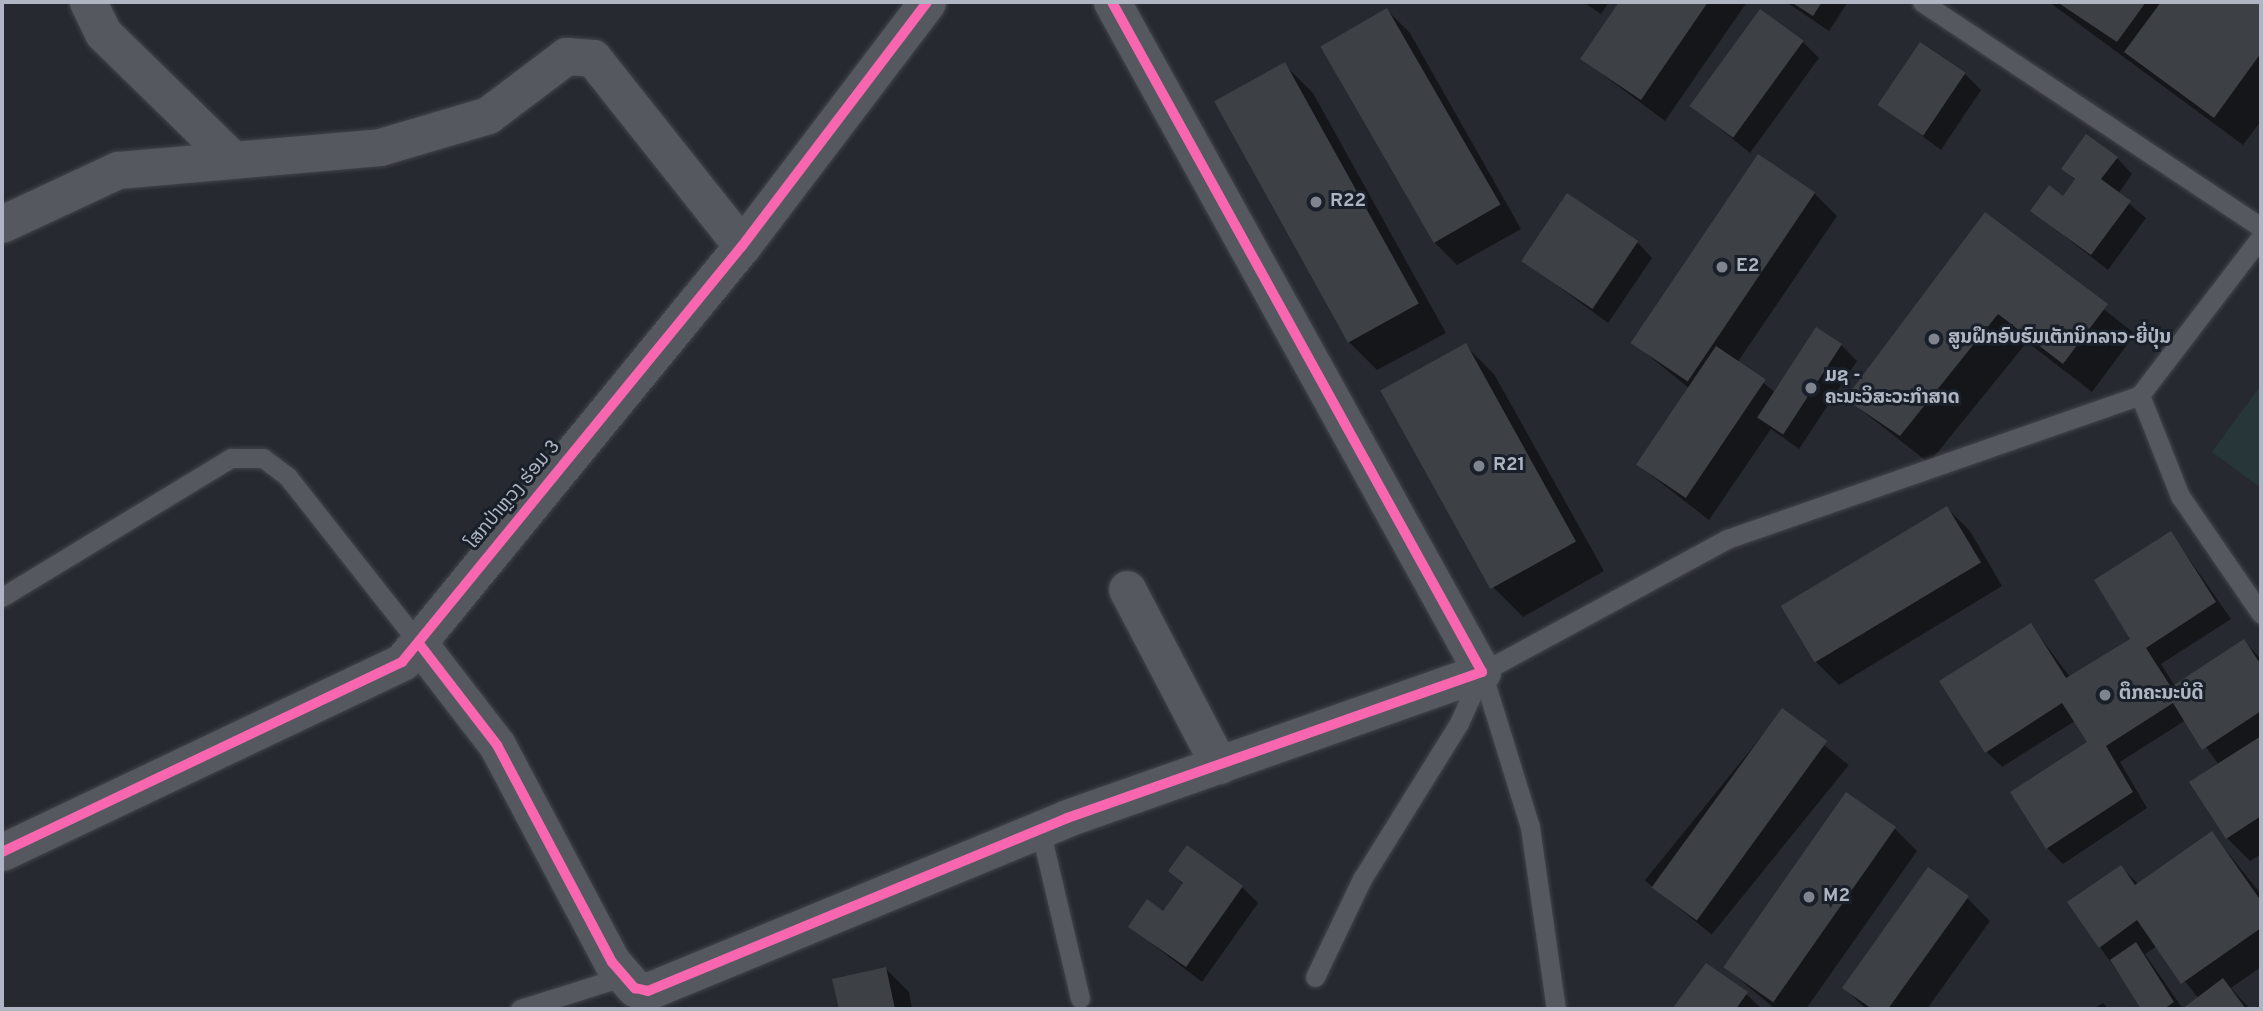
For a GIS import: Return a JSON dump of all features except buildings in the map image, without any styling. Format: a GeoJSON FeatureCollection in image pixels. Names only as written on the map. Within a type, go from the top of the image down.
{"type":"FeatureCollection","features":[{"type":"Feature","properties":{"kind":"street"},"geometry":{"type":"LineString","coordinates":[[88,2],[103,33],[229,156]]}},
{"type":"Feature","properties":{"kind":"street","name":"ໂສກປ່າຫຼວງ ຮ່ອມ 3"},"geometry":{"type":"LineString","coordinates":[[2,852],[402,662],[420,645],[446,604],[742,246],[927,2]]}},
{"type":"Feature","properties":{"kind":"street"},"geometry":{"type":"LineString","coordinates":[[420,645],[497,745],[622,977],[648,991],[1040,829],[1482,672],[1112,2]]}},
{"type":"Feature","properties":{"kind":"street"},"geometry":{"type":"LineString","coordinates":[[2,224],[118,170],[229,156],[380,147],[488,115],[566,57],[593,58],[742,246]]}},
{"type":"Feature","properties":{"kind":"street"},"geometry":{"type":"LineString","coordinates":[[1127,589],[1219,765]]}},
{"type":"Feature","properties":{"kind":"lane"},"geometry":{"type":"LineString","coordinates":[[1922,2],[2261,227]]}},
{"type":"Feature","properties":{"kind":"lane"},"geometry":{"type":"LineString","coordinates":[[1315,976],[1362,879],[1459,723],[1482,672],[1727,539],[2140,396],[2261,237]]}},
{"type":"Feature","properties":{"kind":"lane"},"geometry":{"type":"LineString","coordinates":[[2140,396],[2180,496],[2261,614]]}},
{"type":"Feature","properties":{"kind":"lane"},"geometry":{"type":"LineString","coordinates":[[2,597],[231,458],[263,458],[288,477],[420,645]]}},
{"type":"Feature","properties":{"kind":"lane"},"geometry":{"type":"LineString","coordinates":[[1482,672],[1531,827],[1556,1009]]}},
{"type":"Feature","properties":{"kind":"lane"},"geometry":{"type":"LineString","coordinates":[[1040,829],[1080,998]]}},
{"type":"Feature","properties":{"kind":"lane"},"geometry":{"type":"LineString","coordinates":[[520,1009],[622,977]]}},
{"type":"Feature","properties":{"kind":"shaded area"},"geometry":{"type":"Polygon","coordinates":[[[2261,385],[2261,488],[2212,452],[2261,385]]]}},
{"type":"Feature","properties":{"kind":"cycle path"},"geometry":{"type":"LineString","coordinates":[[2,852],[402,662],[742,246],[927,2]]}},
{"type":"Feature","properties":{"kind":"cycle path"},"geometry":{"type":"LineString","coordinates":[[420,645],[497,745],[612,962],[635,988],[648,991],[1067,818],[1482,672],[1112,2]]}},
{"type":"Feature","properties":{"kind":"place","name":"R22"},"geometry":{"type":"Point","coordinates":[1316,202]}},
{"type":"Feature","properties":{"kind":"place","name":"E2"},"geometry":{"type":"Point","coordinates":[1722,267]}},
{"type":"Feature","properties":{"kind":"place","name":"ສູນຝຶກອົບຮົມເຕັກນິກລາວ-ຍີ່ປຸ່ນ"},"geometry":{"type":"Point","coordinates":[1934,339]}},
{"type":"Feature","properties":{"kind":"place","name":"ມຊ - ຄະນະວິສະວະກຳສາດ"},"geometry":{"type":"Point","coordinates":[1811,388]}},
{"type":"Feature","properties":{"kind":"place","name":"R21"},"geometry":{"type":"Point","coordinates":[1479,466]}},
{"type":"Feature","properties":{"kind":"place","name":"ຕຶກຄະນະບໍດີ"},"geometry":{"type":"Point","coordinates":[2105,695]}},
{"type":"Feature","properties":{"kind":"place","name":"M2"},"geometry":{"type":"Point","coordinates":[1809,897]}}]}
